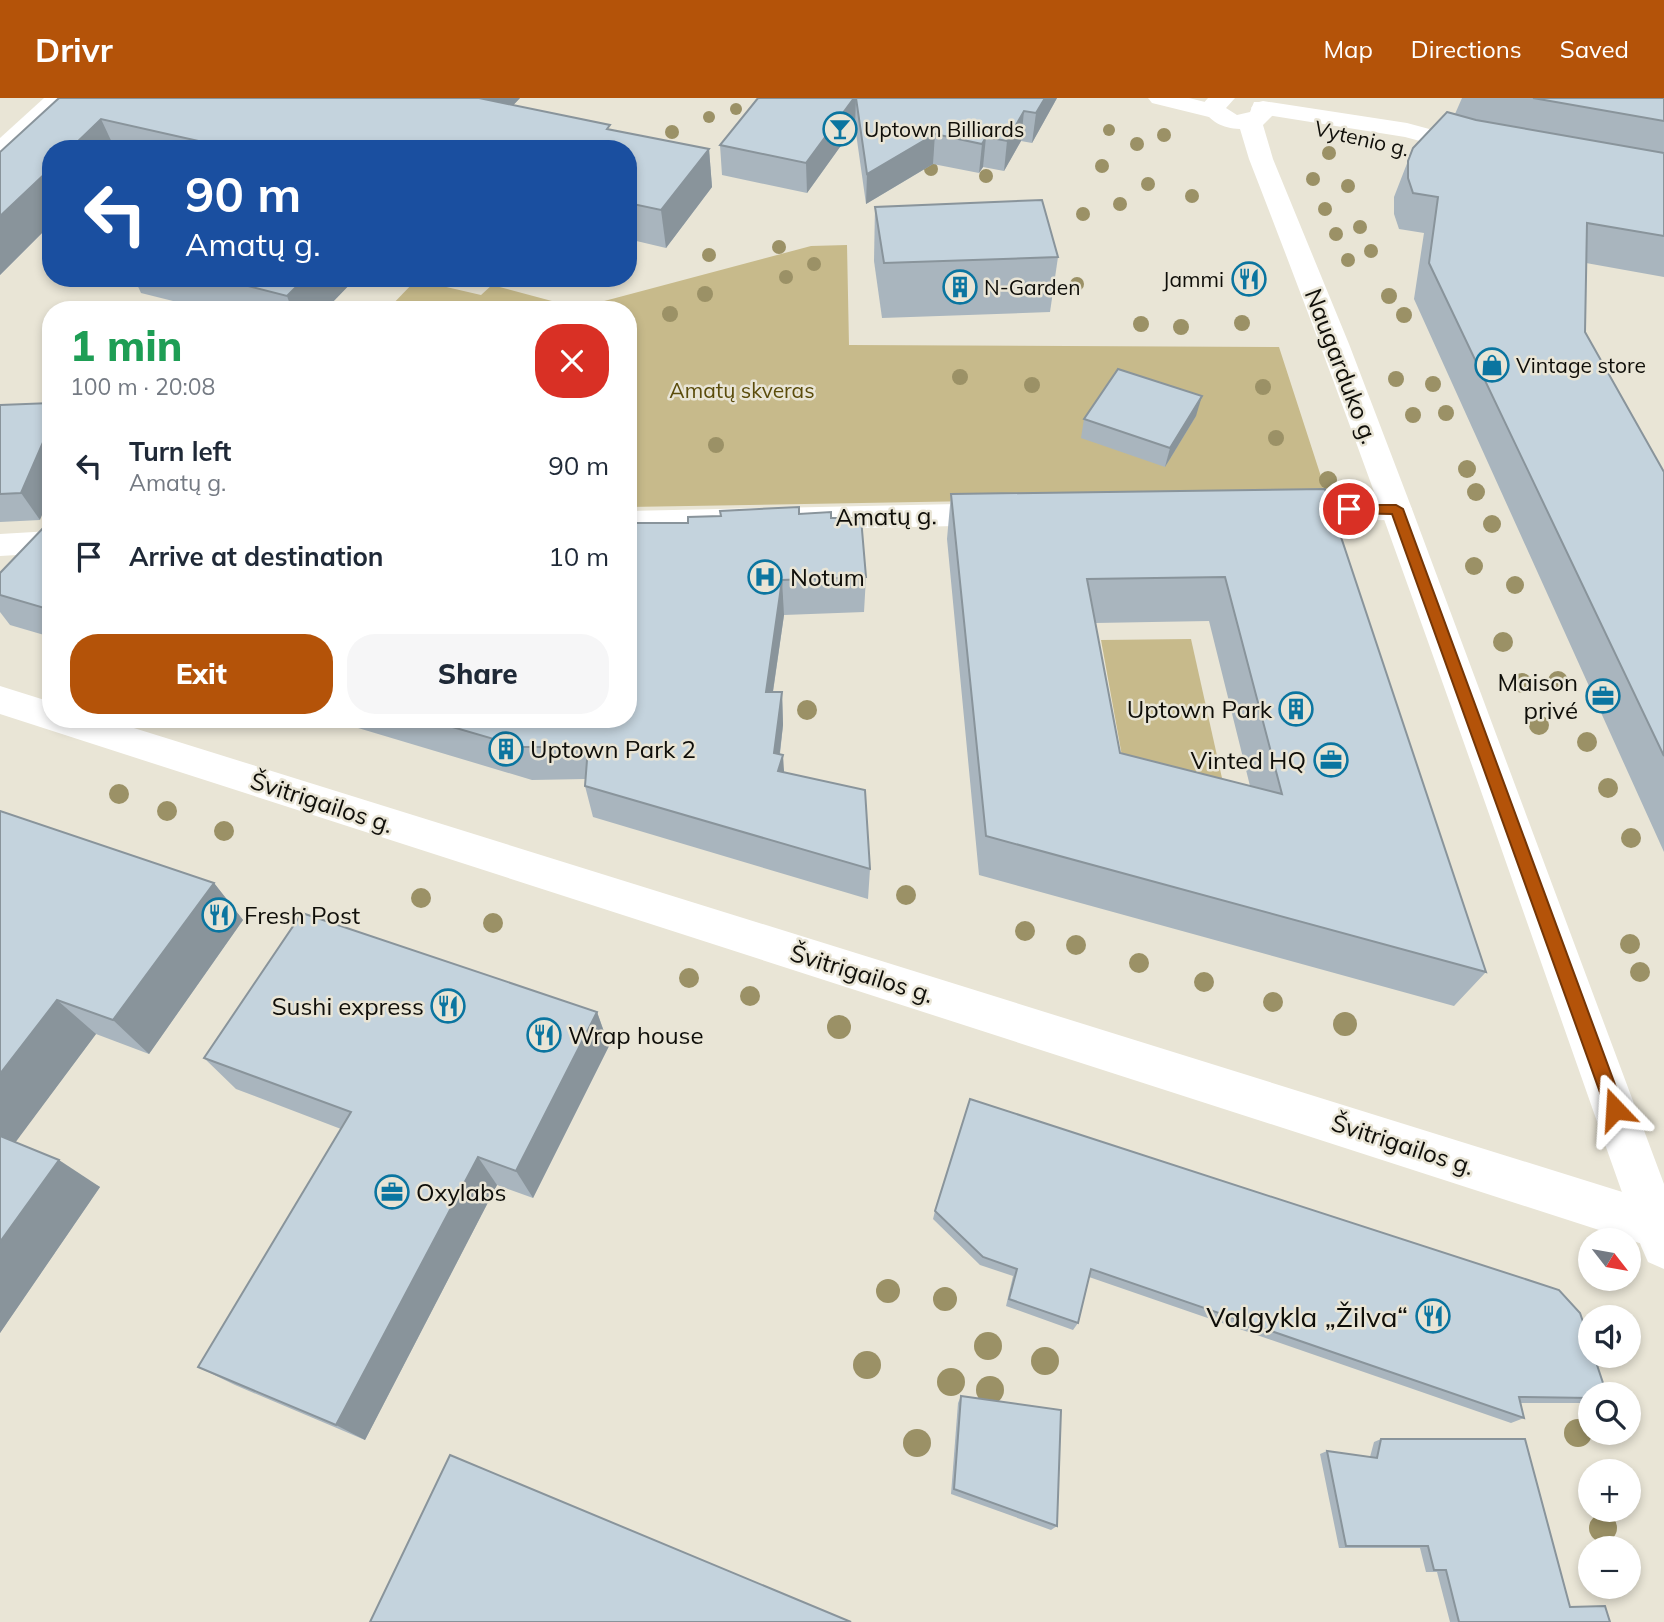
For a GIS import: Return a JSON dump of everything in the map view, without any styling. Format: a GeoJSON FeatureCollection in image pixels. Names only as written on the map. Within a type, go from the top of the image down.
{"type":"FeatureCollection","features":[{"type":"Feature","properties":{"kind":"main road"},"geometry":{"type":"LineString","coordinates":[[0,151],[58,98]]}},
{"type":"Feature","properties":{"kind":"main road"},"geometry":{"type":"LineString","coordinates":[[1160,98],[1217,104]]}},
{"type":"Feature","properties":{"kind":"main road"},"geometry":{"type":"LineString","coordinates":[[1176,98],[1217,104]]}},
{"type":"Feature","properties":{"kind":"main road","name":"Vytenio g."},"geometry":{"type":"LineString","coordinates":[[1217,104],[1226,120],[1251,113],[1405,149],[1421,151],[1462,146],[1502,153]]}},
{"type":"Feature","properties":{"kind":"main road","name":"Naugarduko g."},"geometry":{"type":"LineString","coordinates":[[1251,113],[1261,159],[1335,344],[1662,1233]]}},
{"type":"Feature","properties":{"kind":"main road"},"geometry":{"type":"LineString","coordinates":[[1245,511],[1396,509]]}},
{"type":"Feature","properties":{"kind":"main road","name":"Amatų g."},"geometry":{"type":"LineString","coordinates":[[637,522],[1024,514]]}},
{"type":"Feature","properties":{"kind":"main road"},"geometry":{"type":"LineString","coordinates":[[0,545],[42,543]]}},
{"type":"Feature","properties":{"kind":"main road"},"geometry":{"type":"LineString","coordinates":[[0,700],[42,713]]}},
{"type":"Feature","properties":{"kind":"main road","name":"Švitrigailos g."},"geometry":{"type":"LineString","coordinates":[[88,728],[1662,1233]]}},
{"type":"Feature","properties":{"kind":"green space","name":"Amatų skveras"},"geometry":{"type":"Polygon","coordinates":[[[847,245],[849,345],[1279,347],[1327,495],[637,507],[637,301],[604,301],[811,246],[847,245]]]}},
{"type":"Feature","properties":{"kind":"green space","name":"Amatų skveras"},"geometry":{"type":"Polygon","coordinates":[[[409,287],[446,287],[481,295],[490,287],[499,287],[552,301],[396,301],[409,287]]]}},
{"type":"Feature","properties":{"kind":"green space"},"geometry":{"type":"Polygon","coordinates":[[[1191,639],[1228,805],[1126,778],[1101,640],[1191,639]]]}},
{"type":"Feature","properties":{"kind":"building"},"geometry":{"type":"Polygon","coordinates":[[[59,98],[479,98],[610,125],[607,129],[709,149],[661,210],[637,205],[637,140],[194,140],[101,119],[79,140],[42,140],[42,176],[0,216],[0,152],[59,98]]]}},
{"type":"Feature","properties":{"kind":"building"},"geometry":{"type":"Polygon","coordinates":[[[758,98],[854,98],[806,163],[720,145],[758,98]]]}},
{"type":"Feature","properties":{"kind":"building"},"geometry":{"type":"Polygon","coordinates":[[[856,98],[1045,98],[1036,113],[1024,111],[1007,141],[986,137],[982,144],[935,134],[867,174],[856,98]]]}},
{"type":"Feature","properties":{"kind":"building"},"geometry":{"type":"Polygon","coordinates":[[[1533,98],[1664,98],[1664,121],[1533,98]]]}},
{"type":"Feature","properties":{"kind":"building"},"geometry":{"type":"Polygon","coordinates":[[[1447,112],[1476,120],[1664,153],[1664,236],[1587,223],[1585,332],[1664,472],[1664,756],[1429,263],[1438,197],[1413,193],[1408,178],[1408,161],[1413,148],[1447,112]]]}},
{"type":"Feature","properties":{"kind":"building"},"geometry":{"type":"Polygon","coordinates":[[[1042,200],[1058,257],[884,263],[875,207],[1042,200]]]}},
{"type":"Feature","properties":{"kind":"building"},"geometry":{"type":"Polygon","coordinates":[[[252,287],[296,287],[287,296],[252,287]]]}},
{"type":"Feature","properties":{"kind":"building"},"geometry":{"type":"Polygon","coordinates":[[[1118,369],[1202,396],[1170,448],[1084,419],[1118,369]]]}},
{"type":"Feature","properties":{"kind":"building"},"geometry":{"type":"Polygon","coordinates":[[[42,403],[42,445],[21,493],[0,494],[0,405],[42,403]]]}},
{"type":"Feature","properties":{"kind":"building","name":"Uptown Park"},"geometry":{"type":"Polygon","coordinates":[[[1325,489],[1486,972],[986,836],[951,494],[1325,489]],[[1225,577],[1087,579],[1120,753],[1282,794],[1225,577]]]}},
{"type":"Feature","properties":{"kind":"building"},"geometry":{"type":"Polygon","coordinates":[[[799,507],[799,514],[831,512],[831,518],[861,518],[866,577],[782,580],[766,692],[782,692],[774,753],[783,755],[778,771],[865,790],[870,869],[585,786],[588,747],[521,747],[456,728],[637,728],[637,523],[688,523],[688,517],[721,516],[720,511],[799,507]]]}},
{"type":"Feature","properties":{"kind":"building"},"geometry":{"type":"Polygon","coordinates":[[[42,529],[42,607],[0,595],[0,573],[42,529]]]}},
{"type":"Feature","properties":{"kind":"building"},"geometry":{"type":"Polygon","coordinates":[[[0,811],[214,883],[113,1020],[57,1000],[0,1074],[0,811]]]}},
{"type":"Feature","properties":{"kind":"building"},"geometry":{"type":"Polygon","coordinates":[[[302,913],[597,1012],[516,1171],[478,1157],[336,1425],[198,1367],[351,1112],[204,1058],[302,913]]]}},
{"type":"Feature","properties":{"kind":"building"},"geometry":{"type":"Polygon","coordinates":[[[970,1099],[1559,1290],[1578,1311],[1578,1368],[1598,1368],[1603,1382],[1578,1382],[1578,1398],[1519,1397],[1524,1418],[1091,1269],[1078,1323],[1009,1299],[1017,1269],[983,1257],[935,1211],[970,1099]]]}},
{"type":"Feature","properties":{"kind":"building"},"geometry":{"type":"Polygon","coordinates":[[[0,1136],[59,1160],[0,1242],[0,1136]]]}},
{"type":"Feature","properties":{"kind":"building"},"geometry":{"type":"Polygon","coordinates":[[[961,1396],[1061,1410],[1057,1526],[954,1489],[961,1396]]]}},
{"type":"Feature","properties":{"kind":"building"},"geometry":{"type":"Polygon","coordinates":[[[1381,1439],[1525,1439],[1570,1607],[1605,1606],[1610,1622],[1459,1622],[1446,1570],[1434,1570],[1428,1546],[1346,1546],[1327,1451],[1377,1458],[1381,1439]]]}},
{"type":"Feature","properties":{"kind":"building"},"geometry":{"type":"Polygon","coordinates":[[[450,1455],[851,1622],[370,1622],[450,1455]]]}},
{"type":"Feature","properties":{"kind":"place","name":"Uptown Billiards"},"geometry":{"type":"Point","coordinates":[840,129]}},
{"type":"Feature","properties":{"kind":"place","name":"Jammi"},"geometry":{"type":"Point","coordinates":[1249,279]}},
{"type":"Feature","properties":{"kind":"place","name":"N-Garden"},"geometry":{"type":"Point","coordinates":[960,287]}},
{"type":"Feature","properties":{"kind":"place","name":"Vintage store"},"geometry":{"type":"Point","coordinates":[1492,365]}},
{"type":"Feature","properties":{"kind":"place","name":"Notum"},"geometry":{"type":"Point","coordinates":[765,577]}},
{"type":"Feature","properties":{"kind":"place","name":"Maison privé"},"geometry":{"type":"Point","coordinates":[1603,696]}},
{"type":"Feature","properties":{"kind":"place","name":"Uptown Park"},"geometry":{"type":"Point","coordinates":[1296,709]}},
{"type":"Feature","properties":{"kind":"place","name":"Uptown Park 2"},"geometry":{"type":"Point","coordinates":[506,749]}},
{"type":"Feature","properties":{"kind":"place","name":"Vinted HQ"},"geometry":{"type":"Point","coordinates":[1331,760]}},
{"type":"Feature","properties":{"kind":"place","name":"Fresh Post"},"geometry":{"type":"Point","coordinates":[219,915]}},
{"type":"Feature","properties":{"kind":"place","name":"Sushi express"},"geometry":{"type":"Point","coordinates":[448,1006]}},
{"type":"Feature","properties":{"kind":"place","name":"Wrap house"},"geometry":{"type":"Point","coordinates":[544,1035]}},
{"type":"Feature","properties":{"kind":"place","name":"Oxylabs"},"geometry":{"type":"Point","coordinates":[392,1192]}},
{"type":"Feature","properties":{"kind":"place","name":"Valgykla „Žilva“"},"geometry":{"type":"Point","coordinates":[1433,1316]}},
{"type":"Feature","properties":{"kind":"route"},"geometry":{"type":"LineString","coordinates":[[1349,509],[1396,509],[1615,1109]]}}]}
